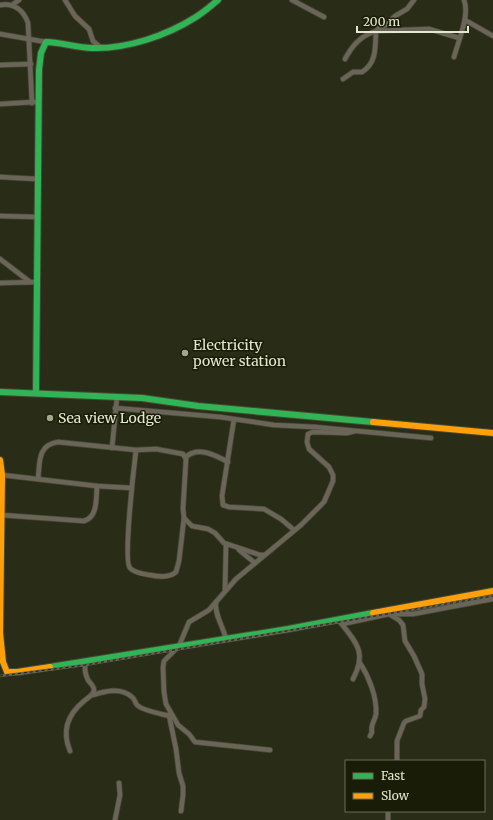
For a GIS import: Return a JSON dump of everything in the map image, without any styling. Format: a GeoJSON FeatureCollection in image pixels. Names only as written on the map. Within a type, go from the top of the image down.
{"type":"FeatureCollection","features":[{"type":"Feature","properties":{"kind":"main road"},"geometry":{"type":"LineString","coordinates":[[36,393],[36,102],[41,52],[43,46],[46,42],[90,48],[120,46],[163,33],[195,17],[218,0]]}},
{"type":"Feature","properties":{"kind":"main road"},"geometry":{"type":"LineString","coordinates":[[0,392],[142,398],[198,406],[493,433]]}},
{"type":"Feature","properties":{"kind":"main road"},"geometry":{"type":"LineString","coordinates":[[0,460],[2,475],[0,633],[7,672],[86,662],[226,638],[340,622],[493,592]]}},
{"type":"Feature","properties":{"kind":"street"},"geometry":{"type":"LineString","coordinates":[[12,4],[19,0]]}},
{"type":"Feature","properties":{"kind":"street"},"geometry":{"type":"LineString","coordinates":[[65,0],[76,16],[89,30],[93,41],[100,47]]}},
{"type":"Feature","properties":{"kind":"street"},"geometry":{"type":"LineString","coordinates":[[292,0],[324,17]]}},
{"type":"Feature","properties":{"kind":"street"},"geometry":{"type":"LineString","coordinates":[[343,79],[353,72],[363,72],[374,58],[376,31],[380,27],[386,25],[394,16],[407,9],[414,0]]}},
{"type":"Feature","properties":{"kind":"street"},"geometry":{"type":"LineString","coordinates":[[454,58],[465,20],[466,7],[464,0]]}},
{"type":"Feature","properties":{"kind":"street"},"geometry":{"type":"LineString","coordinates":[[0,104],[36,102],[31,64],[30,39],[26,17],[20,9],[12,4],[2,3]]}},
{"type":"Feature","properties":{"kind":"street"},"geometry":{"type":"LineString","coordinates":[[465,20],[493,36]]}},
{"type":"Feature","properties":{"kind":"street"},"geometry":{"type":"LineString","coordinates":[[345,59],[350,49],[359,39],[376,31],[429,29],[459,38]]}},
{"type":"Feature","properties":{"kind":"street"},"geometry":{"type":"LineString","coordinates":[[0,34],[46,42]]}},
{"type":"Feature","properties":{"kind":"street"},"geometry":{"type":"LineString","coordinates":[[0,65],[31,64]]}},
{"type":"Feature","properties":{"kind":"street"},"geometry":{"type":"LineString","coordinates":[[0,177],[37,179]]}},
{"type":"Feature","properties":{"kind":"street"},"geometry":{"type":"LineString","coordinates":[[0,216],[37,217]]}},
{"type":"Feature","properties":{"kind":"street"},"geometry":{"type":"LineString","coordinates":[[0,258],[30,282]]}},
{"type":"Feature","properties":{"kind":"street"},"geometry":{"type":"LineString","coordinates":[[0,282],[37,282]]}},
{"type":"Feature","properties":{"kind":"street"},"geometry":{"type":"LineString","coordinates":[[112,448],[116,397]]}},
{"type":"Feature","properties":{"kind":"street"},"geometry":{"type":"LineString","coordinates":[[115,408],[234,419],[274,425],[315,427],[431,438]]}},
{"type":"Feature","properties":{"kind":"street"},"geometry":{"type":"LineString","coordinates":[[234,419],[222,491],[223,505],[229,507],[264,509],[294,530]]}},
{"type":"Feature","properties":{"kind":"street"},"geometry":{"type":"LineString","coordinates":[[181,811],[183,792],[170,716],[164,696],[163,665],[165,659],[179,646],[189,622],[209,610],[225,590],[315,512],[324,502],[333,478],[329,466],[309,449],[307,442],[308,434],[312,432],[347,434],[355,431]]}},
{"type":"Feature","properties":{"kind":"street"},"geometry":{"type":"LineString","coordinates":[[38,479],[41,453],[43,449],[50,444],[58,442],[136,450],[156,449],[180,453],[186,457]]}},
{"type":"Feature","properties":{"kind":"street"},"geometry":{"type":"LineString","coordinates":[[136,450],[127,555],[128,564],[130,569],[140,573],[160,577],[173,575],[176,572],[184,518],[183,509],[186,457]]}},
{"type":"Feature","properties":{"kind":"street"},"geometry":{"type":"LineString","coordinates":[[186,457],[194,452],[199,452],[217,456],[228,462]]}},
{"type":"Feature","properties":{"kind":"street"},"geometry":{"type":"LineString","coordinates":[[2,475],[97,486],[132,488]]}},
{"type":"Feature","properties":{"kind":"street"},"geometry":{"type":"LineString","coordinates":[[1,516],[84,521],[89,520],[92,518],[94,513],[97,486]]}},
{"type":"Feature","properties":{"kind":"street"},"geometry":{"type":"LineString","coordinates":[[184,518],[192,526],[208,529],[215,533],[226,544],[238,549],[264,555]]}},
{"type":"Feature","properties":{"kind":"street"},"geometry":{"type":"LineString","coordinates":[[225,590],[226,544]]}},
{"type":"Feature","properties":{"kind":"street"},"geometry":{"type":"LineString","coordinates":[[238,549],[255,563]]}},
{"type":"Feature","properties":{"kind":"street"},"geometry":{"type":"LineString","coordinates":[[370,736],[372,732],[371,727],[376,715],[370,680],[360,663],[359,648],[340,622],[389,614],[413,614],[493,599]]}},
{"type":"Feature","properties":{"kind":"street"},"geometry":{"type":"LineString","coordinates":[[216,602],[216,612],[222,624],[226,638]]}},
{"type":"Feature","properties":{"kind":"street"},"geometry":{"type":"LineString","coordinates":[[389,614],[401,622],[404,626],[405,641],[422,674],[422,686],[425,699],[424,707],[421,710],[420,716],[406,721],[403,725],[397,743],[397,760]]}},
{"type":"Feature","properties":{"kind":"street"},"geometry":{"type":"LineString","coordinates":[[86,662],[86,676],[94,687],[104,691]]}},
{"type":"Feature","properties":{"kind":"street"},"geometry":{"type":"LineString","coordinates":[[353,679],[360,663]]}},
{"type":"Feature","properties":{"kind":"street"},"geometry":{"type":"LineString","coordinates":[[93,694],[94,687]]}},
{"type":"Feature","properties":{"kind":"street"},"geometry":{"type":"LineString","coordinates":[[70,751],[66,739],[67,725],[79,705],[93,694],[104,691],[114,691],[128,694],[138,706],[153,712],[170,716],[178,726],[189,734],[196,742],[270,750]]}},
{"type":"Feature","properties":{"kind":"street"},"geometry":{"type":"LineString","coordinates":[[115,820],[120,795],[118,783]]}},
{"type":"Feature","properties":{"kind":"railway"},"geometry":{"type":"LineString","coordinates":[[0,676],[85,665],[493,596]]}},
{"type":"Feature","properties":{"kind":"traffic: fast"},"geometry":{"type":"LineString","coordinates":[[36,393],[39,70],[41,53],[46,42],[92,48],[105,48],[132,44],[146,40],[184,24],[202,13],[218,0]]}},
{"type":"Feature","properties":{"kind":"traffic: fast"},"geometry":{"type":"LineString","coordinates":[[0,392],[142,398],[198,406],[373,422]]}},
{"type":"Feature","properties":{"kind":"traffic: fast"},"geometry":{"type":"LineString","coordinates":[[50,667],[288,629],[373,613]]}},
{"type":"Feature","properties":{"kind":"traffic: slow"},"geometry":{"type":"LineString","coordinates":[[373,422],[493,433]]}},
{"type":"Feature","properties":{"kind":"traffic: slow"},"geometry":{"type":"LineString","coordinates":[[0,460],[2,475],[0,633],[3,662],[7,672],[50,667]]}},
{"type":"Feature","properties":{"kind":"traffic: slow"},"geometry":{"type":"LineString","coordinates":[[373,613],[493,591]]}},
{"type":"Feature","properties":{"kind":"place","name":"Electricity power station"},"geometry":{"type":"Point","coordinates":[185,353]}},
{"type":"Feature","properties":{"kind":"place","name":"Sea view Lodge"},"geometry":{"type":"Point","coordinates":[50,418]}}]}
